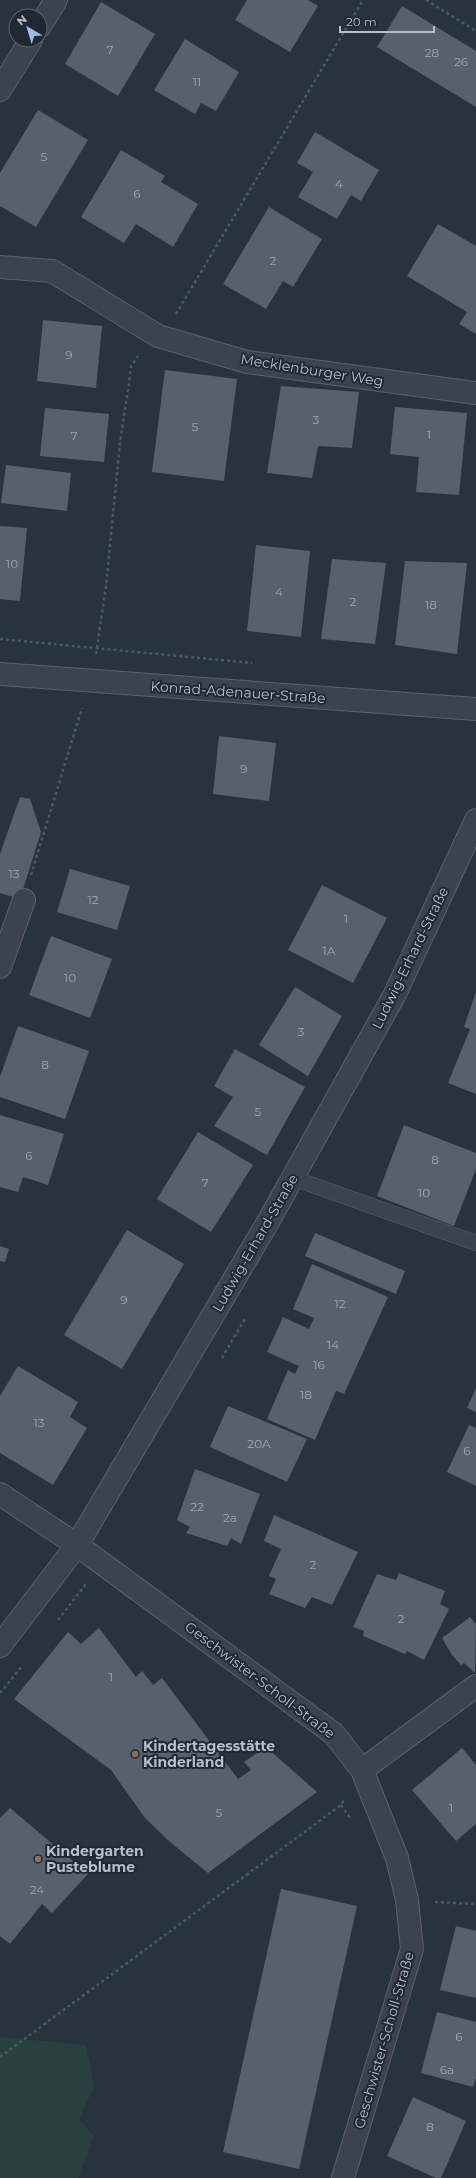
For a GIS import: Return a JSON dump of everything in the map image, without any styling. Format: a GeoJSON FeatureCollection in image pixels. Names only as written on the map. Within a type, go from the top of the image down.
{"type":"FeatureCollection","features":[{"type":"Feature","properties":{"kind":"street"},"geometry":{"type":"LineString","coordinates":[[48,13],[56,0]]}},
{"type":"Feature","properties":{"kind":"street"},"geometry":{"type":"LineString","coordinates":[[0,90],[26,48]]}},
{"type":"Feature","properties":{"kind":"street","name":"Mecklenburger Weg"},"geometry":{"type":"LineString","coordinates":[[0,267],[52,271],[158,336],[247,362],[476,393]]}},
{"type":"Feature","properties":{"kind":"street","name":"Konrad-Adenauer-Straße"},"geometry":{"type":"LineString","coordinates":[[0,674],[90,682],[476,709]]}},
{"type":"Feature","properties":{"kind":"street","name":"Ludwig-Erhard-Straße"},"geometry":{"type":"LineString","coordinates":[[0,1646],[77,1545],[293,1178],[395,994],[476,820]]}},
{"type":"Feature","properties":{"kind":"street"},"geometry":{"type":"LineString","coordinates":[[0,967],[24,900]]}},
{"type":"Feature","properties":{"kind":"street","name":"Geschwister-Scholl-Straße"},"geometry":{"type":"LineString","coordinates":[[0,1494],[77,1545],[334,1734],[362,1770],[397,1858],[407,1900],[412,1949],[343,2178]]}},
{"type":"Feature","properties":{"kind":"street"},"geometry":{"type":"LineString","coordinates":[[362,1770],[476,1686]]}},
{"type":"Feature","properties":{"kind":"lane"},"geometry":{"type":"LineString","coordinates":[[293,1178],[476,1243]]}},
{"type":"Feature","properties":{"kind":"path"},"geometry":{"type":"LineString","coordinates":[[97,647],[107,578],[120,442],[131,366],[141,352],[172,320],[363,0]]}},
{"type":"Feature","properties":{"kind":"path"},"geometry":{"type":"LineString","coordinates":[[426,0],[476,31]]}},
{"type":"Feature","properties":{"kind":"path"},"geometry":{"type":"LineString","coordinates":[[0,639],[256,663]]}},
{"type":"Feature","properties":{"kind":"path"},"geometry":{"type":"LineString","coordinates":[[24,900],[90,682]]}},
{"type":"Feature","properties":{"kind":"path"},"geometry":{"type":"LineString","coordinates":[[0,2057],[341,1805],[351,1819]]}},
{"type":"Feature","properties":{"kind":"path"},"geometry":{"type":"LineString","coordinates":[[407,1900],[476,1904]]}},
{"type":"Feature","properties":{"kind":"green space"},"geometry":{"type":"Polygon","coordinates":[[[0,2037],[86,2045],[94,2087],[79,2119],[94,2136],[78,2178],[0,2178],[0,2037]]]}},
{"type":"Feature","properties":{"kind":"building"},"geometry":{"type":"Polygon","coordinates":[[[247,0],[308,0],[318,6],[290,52],[235,20],[247,0]]]}},
{"type":"Feature","properties":{"kind":"building"},"geometry":{"type":"Polygon","coordinates":[[[101,2],[155,34],[118,96],[65,64],[101,2]]]}},
{"type":"Feature","properties":{"kind":"building"},"geometry":{"type":"Polygon","coordinates":[[[402,6],[476,51],[476,107],[377,47],[402,6]]]}},
{"type":"Feature","properties":{"kind":"building"},"geometry":{"type":"Polygon","coordinates":[[[185,39],[239,72],[216,111],[201,103],[195,114],[154,90],[185,39]]]}},
{"type":"Feature","properties":{"kind":"building"},"geometry":{"type":"Polygon","coordinates":[[[38,110],[88,140],[36,227],[0,206],[0,173],[38,110]]]}},
{"type":"Feature","properties":{"kind":"building"},"geometry":{"type":"Polygon","coordinates":[[[315,132],[379,170],[361,201],[351,195],[337,219],[298,197],[313,172],[297,163],[315,132]]]}},
{"type":"Feature","properties":{"kind":"building"},"geometry":{"type":"Polygon","coordinates":[[[121,150],[165,176],[161,182],[198,204],[173,247],[136,224],[124,243],[81,217],[121,150]]]}},
{"type":"Feature","properties":{"kind":"building"},"geometry":{"type":"Polygon","coordinates":[[[269,207],[322,239],[293,287],[283,281],[266,309],[223,284],[269,207]]]}},
{"type":"Feature","properties":{"kind":"building"},"geometry":{"type":"Polygon","coordinates":[[[438,224],[476,246],[476,334],[459,324],[467,312],[407,276],[438,224]]]}},
{"type":"Feature","properties":{"kind":"building"},"geometry":{"type":"Polygon","coordinates":[[[43,320],[102,326],[96,388],[37,381],[43,320]]]}},
{"type":"Feature","properties":{"kind":"building"},"geometry":{"type":"Polygon","coordinates":[[[165,370],[237,379],[224,481],[152,472],[165,370]]]}},
{"type":"Feature","properties":{"kind":"building"},"geometry":{"type":"Polygon","coordinates":[[[281,386],[359,392],[352,448],[318,446],[312,478],[267,473],[281,386]]]}},
{"type":"Feature","properties":{"kind":"building"},"geometry":{"type":"Polygon","coordinates":[[[395,407],[467,413],[459,495],[416,492],[419,457],[390,454],[395,407]]]}},
{"type":"Feature","properties":{"kind":"building"},"geometry":{"type":"Polygon","coordinates":[[[45,408],[109,414],[104,462],[40,456],[45,408]]]}},
{"type":"Feature","properties":{"kind":"building"},"geometry":{"type":"Polygon","coordinates":[[[6,465],[71,473],[67,511],[1,503],[6,465]]]}},
{"type":"Feature","properties":{"kind":"building"},"geometry":{"type":"Polygon","coordinates":[[[0,526],[27,528],[20,601],[0,599],[0,526]]]}},
{"type":"Feature","properties":{"kind":"building"},"geometry":{"type":"Polygon","coordinates":[[[256,545],[310,551],[301,637],[247,631],[256,545]]]}},
{"type":"Feature","properties":{"kind":"building"},"geometry":{"type":"Polygon","coordinates":[[[332,559],[386,563],[375,644],[321,639],[332,559]]]}},
{"type":"Feature","properties":{"kind":"building"},"geometry":{"type":"Polygon","coordinates":[[[405,561],[467,563],[457,654],[395,645],[405,561]]]}},
{"type":"Feature","properties":{"kind":"building"},"geometry":{"type":"Polygon","coordinates":[[[219,736],[276,743],[269,801],[213,794],[219,736]]]}},
{"type":"Feature","properties":{"kind":"building"},"geometry":{"type":"Polygon","coordinates":[[[20,797],[30,799],[41,832],[20,899],[0,893],[0,854],[20,797]]]}},
{"type":"Feature","properties":{"kind":"building"},"geometry":{"type":"Polygon","coordinates":[[[70,869],[130,886],[117,930],[57,912],[70,869]]]}},
{"type":"Feature","properties":{"kind":"building"},"geometry":{"type":"Polygon","coordinates":[[[322,885],[387,918],[353,983],[288,950],[322,885]]]}},
{"type":"Feature","properties":{"kind":"building"},"geometry":{"type":"Polygon","coordinates":[[[51,936],[112,959],[90,1018],[29,995],[51,936]]]}},
{"type":"Feature","properties":{"kind":"building"},"geometry":{"type":"Polygon","coordinates":[[[295,987],[342,1016],[308,1076],[259,1045],[295,987]]]}},
{"type":"Feature","properties":{"kind":"building"},"geometry":{"type":"Polygon","coordinates":[[[476,992],[476,1094],[448,1083],[470,1029],[464,1027],[476,992]]]}},
{"type":"Feature","properties":{"kind":"building"},"geometry":{"type":"Polygon","coordinates":[[[18,1026],[89,1051],[65,1119],[0,1097],[0,1077],[18,1026]]]}},
{"type":"Feature","properties":{"kind":"building"},"geometry":{"type":"Polygon","coordinates":[[[235,1049],[305,1087],[267,1155],[214,1126],[233,1097],[214,1086],[235,1049]]]}},
{"type":"Feature","properties":{"kind":"building"},"geometry":{"type":"Polygon","coordinates":[[[0,1115],[64,1134],[48,1185],[23,1177],[18,1192],[0,1187],[0,1115]]]}},
{"type":"Feature","properties":{"kind":"building"},"geometry":{"type":"Polygon","coordinates":[[[404,1125],[476,1153],[476,1169],[454,1226],[377,1196],[404,1125]]]}},
{"type":"Feature","properties":{"kind":"building"},"geometry":{"type":"Polygon","coordinates":[[[198,1132],[253,1165],[211,1232],[157,1199],[198,1132]]]}},
{"type":"Feature","properties":{"kind":"building"},"geometry":{"type":"Polygon","coordinates":[[[127,1230],[184,1264],[122,1369],[64,1335],[127,1230]]]}},
{"type":"Feature","properties":{"kind":"building"},"geometry":{"type":"Polygon","coordinates":[[[315,1233],[405,1271],[396,1294],[305,1256],[315,1233]]]}},
{"type":"Feature","properties":{"kind":"building"},"geometry":{"type":"Polygon","coordinates":[[[0,1246],[9,1249],[5,1262],[0,1261],[0,1246]]]}},
{"type":"Feature","properties":{"kind":"building"},"geometry":{"type":"Polygon","coordinates":[[[312,1264],[388,1297],[344,1394],[336,1391],[315,1440],[267,1419],[288,1370],[295,1374],[299,1366],[267,1352],[283,1317],[309,1329],[314,1318],[293,1309],[312,1264]]]}},
{"type":"Feature","properties":{"kind":"building"},"geometry":{"type":"Polygon","coordinates":[[[18,1366],[78,1402],[70,1417],[87,1428],[53,1485],[0,1453],[0,1396],[18,1366]]]}},
{"type":"Feature","properties":{"kind":"building"},"geometry":{"type":"Polygon","coordinates":[[[476,1388],[476,1412],[467,1408],[476,1388]]]}},
{"type":"Feature","properties":{"kind":"building"},"geometry":{"type":"Polygon","coordinates":[[[228,1406],[307,1439],[287,1482],[210,1447],[228,1406]]]}},
{"type":"Feature","properties":{"kind":"building"},"geometry":{"type":"Polygon","coordinates":[[[469,1425],[476,1428],[476,1486],[447,1472],[469,1425]]]}},
{"type":"Feature","properties":{"kind":"building"},"geometry":{"type":"Polygon","coordinates":[[[195,1469],[260,1494],[241,1544],[231,1538],[227,1546],[186,1533],[190,1527],[177,1520],[195,1469]]]}},
{"type":"Feature","properties":{"kind":"building"},"geometry":{"type":"Polygon","coordinates":[[[274,1515],[358,1552],[332,1605],[312,1597],[305,1608],[269,1594],[276,1579],[269,1576],[281,1549],[264,1541],[274,1515]]]}},
{"type":"Feature","properties":{"kind":"building"},"geometry":{"type":"Polygon","coordinates":[[[399,1573],[445,1591],[440,1604],[449,1609],[424,1660],[407,1651],[405,1654],[363,1636],[364,1631],[353,1627],[377,1574],[396,1580],[399,1573]]]}},
{"type":"Feature","properties":{"kind":"building"},"geometry":{"type":"Polygon","coordinates":[[[470,1617],[476,1624],[475,1673],[464,1663],[461,1665],[452,1655],[442,1638],[470,1617]]]}},
{"type":"Feature","properties":{"kind":"building"},"geometry":{"type":"Polygon","coordinates":[[[99,1628],[136,1677],[142,1671],[153,1685],[162,1678],[238,1779],[251,1770],[244,1762],[266,1747],[317,1792],[208,1873],[170,1842],[145,1818],[111,1770],[14,1699],[68,1632],[81,1644],[99,1628]]]}},
{"type":"Feature","properties":{"kind":"building"},"geometry":{"type":"Polygon","coordinates":[[[462,1748],[476,1765],[476,1824],[456,1841],[412,1790],[462,1748]]]}},
{"type":"Feature","properties":{"kind":"building"},"geometry":{"type":"Polygon","coordinates":[[[10,1808],[88,1874],[52,1913],[42,1904],[10,1944],[0,1936],[0,1818],[10,1808]]]}},
{"type":"Feature","properties":{"kind":"building"},"geometry":{"type":"Polygon","coordinates":[[[281,1889],[357,1906],[299,2169],[223,2152],[281,1889]]]}},
{"type":"Feature","properties":{"kind":"building"},"geometry":{"type":"Polygon","coordinates":[[[456,1926],[476,1931],[476,1998],[440,1990],[456,1926]]]}},
{"type":"Feature","properties":{"kind":"building"},"geometry":{"type":"Polygon","coordinates":[[[437,2012],[476,2022],[476,2078],[473,2087],[421,2073],[437,2012]]]}},
{"type":"Feature","properties":{"kind":"building"},"geometry":{"type":"Polygon","coordinates":[[[413,2097],[466,2121],[441,2178],[436,2178],[387,2156],[413,2097]]]}},
{"type":"Feature","properties":{"kind":"place","name":"Kindertagesstätte Kinderland"},"geometry":{"type":"Point","coordinates":[135,1754]}},
{"type":"Feature","properties":{"kind":"place","name":"Kindergarten Pusteblume"},"geometry":{"type":"Point","coordinates":[38,1859]}}]}
